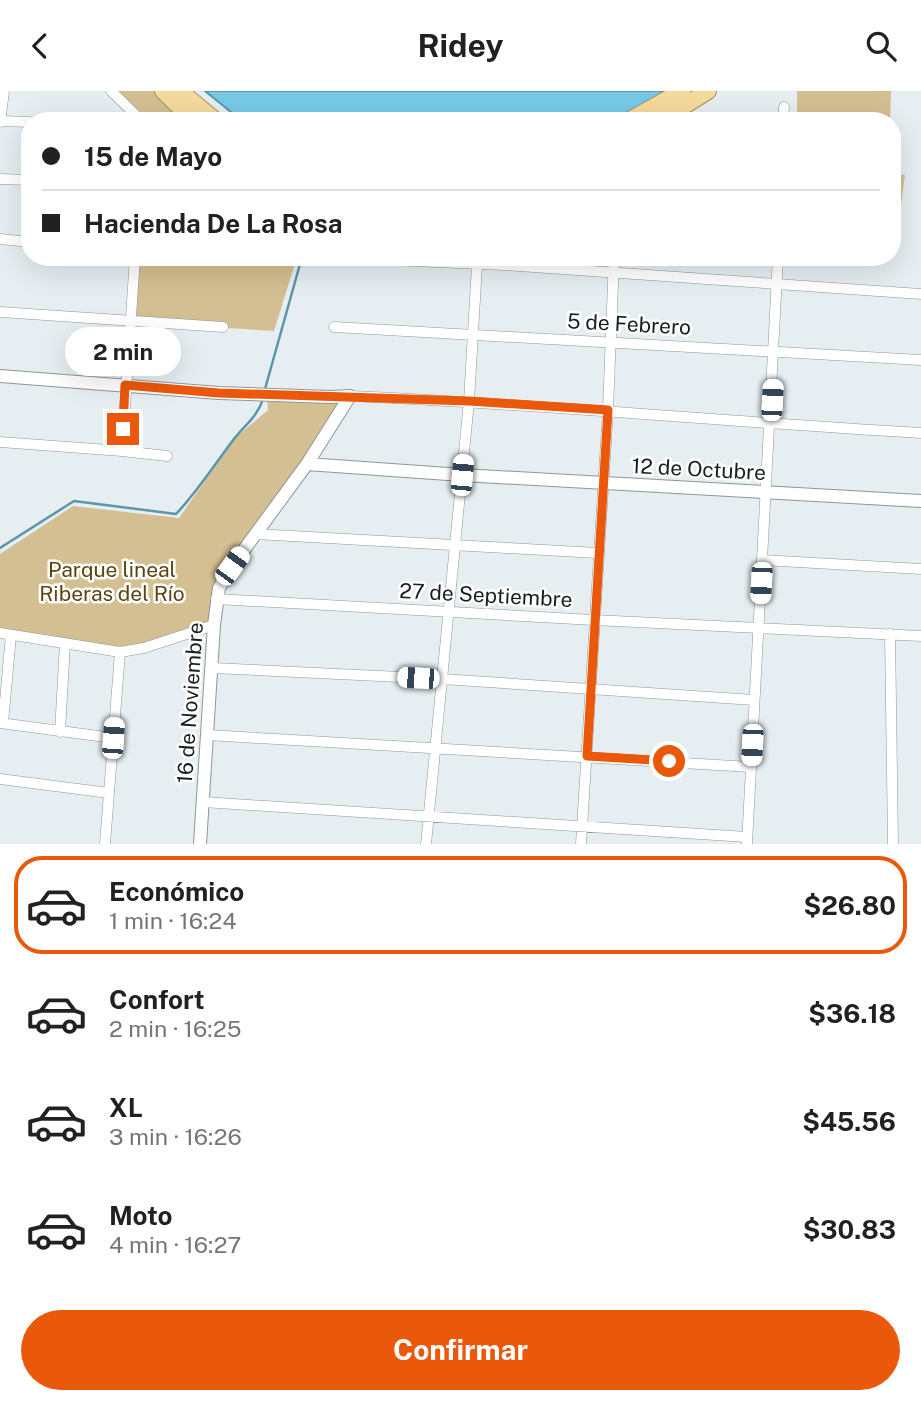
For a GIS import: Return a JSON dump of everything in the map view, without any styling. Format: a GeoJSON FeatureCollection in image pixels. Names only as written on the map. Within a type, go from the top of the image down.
{"type":"FeatureCollection","features":[{"type":"Feature","properties":{"kind":"highway"},"geometry":{"type":"LineString","coordinates":[[163,91],[185,112]]}},
{"type":"Feature","properties":{"kind":"highway"},"geometry":{"type":"LineString","coordinates":[[180,91],[205,112]]}},
{"type":"Feature","properties":{"kind":"highway"},"geometry":{"type":"LineString","coordinates":[[644,112],[682,91]]}},
{"type":"Feature","properties":{"kind":"highway"},"geometry":{"type":"LineString","coordinates":[[674,112],[708,91]]}},
{"type":"Feature","properties":{"kind":"street"},"geometry":{"type":"LineString","coordinates":[[4,91],[0,122],[21,122]]}},
{"type":"Feature","properties":{"kind":"street"},"geometry":{"type":"LineString","coordinates":[[111,91],[133,112]]}},
{"type":"Feature","properties":{"kind":"street"},"geometry":{"type":"LineString","coordinates":[[784,107],[784,112]]}},
{"type":"Feature","properties":{"kind":"street"},"geometry":{"type":"LineString","coordinates":[[0,179],[21,180]]}},
{"type":"Feature","properties":{"kind":"street"},"geometry":{"type":"LineString","coordinates":[[0,239],[21,241]]}},
{"type":"Feature","properties":{"kind":"street"},"geometry":{"type":"LineString","coordinates":[[122,451],[134,266]]}},
{"type":"Feature","properties":{"kind":"street"},"geometry":{"type":"LineString","coordinates":[[426,844],[469,401],[477,266]]}},
{"type":"Feature","properties":{"kind":"street"},"geometry":{"type":"LineString","coordinates":[[550,266],[613,273],[921,294]]}},
{"type":"Feature","properties":{"kind":"street"},"geometry":{"type":"LineString","coordinates":[[581,844],[608,410],[613,266]]}},
{"type":"Feature","properties":{"kind":"street"},"geometry":{"type":"LineString","coordinates":[[203,802],[581,825],[747,840],[778,266]]}},
{"type":"Feature","properties":{"kind":"street"},"geometry":{"type":"LineString","coordinates":[[0,312],[223,327]]}},
{"type":"Feature","properties":{"kind":"street","name":"5 de Febrero"},"geometry":{"type":"LineString","coordinates":[[334,327],[921,361]]}},
{"type":"Feature","properties":{"kind":"street"},"geometry":{"type":"LineString","coordinates":[[0,376],[219,393],[469,401],[921,433]]}},
{"type":"Feature","properties":{"kind":"street","name":"16 de Noviembre"},"geometry":{"type":"LineString","coordinates":[[200,844],[216,599],[223,580],[307,464],[350,396]]}},
{"type":"Feature","properties":{"kind":"street"},"geometry":{"type":"LineString","coordinates":[[0,442],[167,456]]}},
{"type":"Feature","properties":{"kind":"street","name":"12 de Octubre"},"geometry":{"type":"LineString","coordinates":[[307,464],[921,501]]}},
{"type":"Feature","properties":{"kind":"street"},"geometry":{"type":"LineString","coordinates":[[255,534],[598,553]]}},
{"type":"Feature","properties":{"kind":"street"},"geometry":{"type":"LineString","coordinates":[[762,560],[921,569]]}},
{"type":"Feature","properties":{"kind":"street","name":"27 de Septiembre"},"geometry":{"type":"LineString","coordinates":[[216,599],[921,635]]}},
{"type":"Feature","properties":{"kind":"street"},"geometry":{"type":"LineString","coordinates":[[113,738],[2,723],[5,634],[120,652],[144,648],[214,625]]}},
{"type":"Feature","properties":{"kind":"street"},"geometry":{"type":"LineString","coordinates":[[890,634],[893,844]]}},
{"type":"Feature","properties":{"kind":"street"},"geometry":{"type":"LineString","coordinates":[[60,731],[65,643]]}},
{"type":"Feature","properties":{"kind":"street"},"geometry":{"type":"LineString","coordinates":[[105,844],[120,652]]}},
{"type":"Feature","properties":{"kind":"street"},"geometry":{"type":"LineString","coordinates":[[212,668],[442,679],[754,700]]}},
{"type":"Feature","properties":{"kind":"street"},"geometry":{"type":"LineString","coordinates":[[207,735],[751,767]]}},
{"type":"Feature","properties":{"kind":"street"},"geometry":{"type":"LineString","coordinates":[[0,779],[109,793]]}},
{"type":"Feature","properties":{"kind":"green space"},"geometry":{"type":"Polygon","coordinates":[[[112,91],[166,91],[186,112],[133,112],[112,91]]]}},
{"type":"Feature","properties":{"kind":"green space"},"geometry":{"type":"Polygon","coordinates":[[[797,91],[891,91],[890,112],[797,112],[797,91]]]}},
{"type":"Feature","properties":{"kind":"green space"},"geometry":{"type":"Polygon","coordinates":[[[901,175],[905,175],[901,204],[901,175]]]}},
{"type":"Feature","properties":{"kind":"green space"},"geometry":{"type":"Polygon","coordinates":[[[134,266],[294,266],[274,331],[131,322],[134,266]]]}},
{"type":"Feature","properties":{"kind":"green space","name":"Parque lineal Riberas del Río"},"geometry":{"type":"Polygon","coordinates":[[[267,394],[350,396],[232,566],[214,625],[130,651],[0,634],[0,554],[73,506],[179,518],[235,438],[268,410],[267,394]]]}},
{"type":"Feature","properties":{"kind":"water"},"geometry":{"type":"Polygon","coordinates":[[[205,91],[666,91],[632,112],[231,112],[205,91]]]}},
{"type":"Feature","properties":{"kind":"waterway"},"geometry":{"type":"LineString","coordinates":[[265,389],[299,266]]}},
{"type":"Feature","properties":{"kind":"waterway"},"geometry":{"type":"LineString","coordinates":[[0,548],[74,501],[176,514],[254,416],[263,399]]}},
{"type":"Feature","properties":{"kind":"route"},"geometry":{"type":"LineString","coordinates":[[123,429],[125,385],[219,393],[469,401],[608,410],[587,756],[669,761]]}}]}
